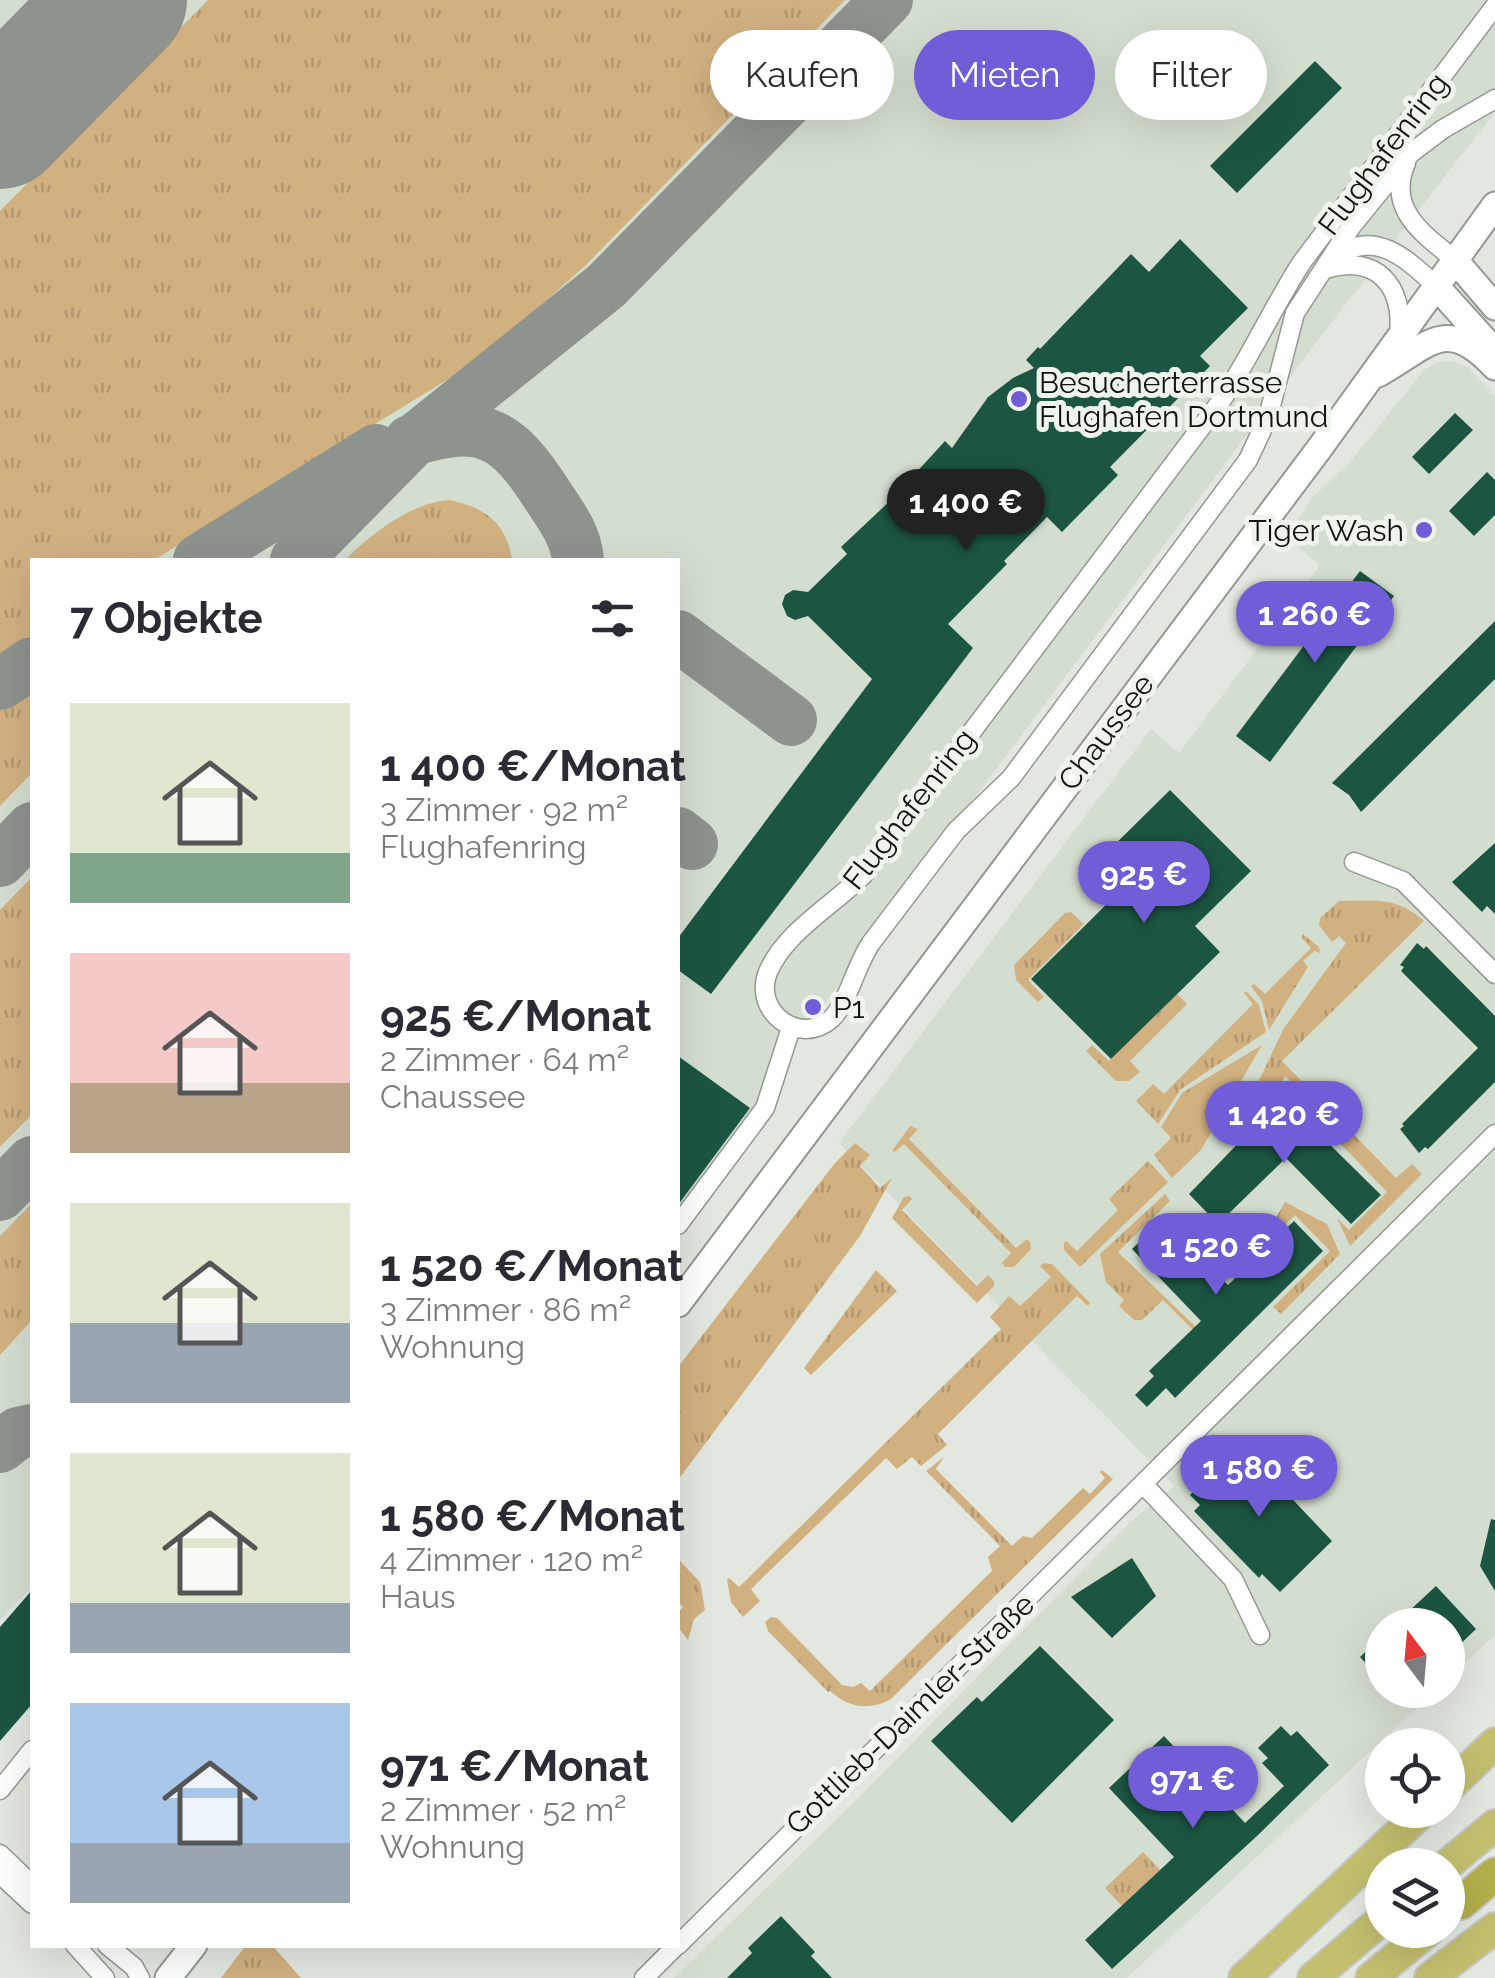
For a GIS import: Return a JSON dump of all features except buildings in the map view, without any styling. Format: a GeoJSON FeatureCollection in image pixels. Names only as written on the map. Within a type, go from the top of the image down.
{"type":"FeatureCollection","features":[{"type":"Feature","properties":{"kind":"highway"},"geometry":{"type":"LineString","coordinates":[[1465,1772],[1495,1743]]}},
{"type":"Feature","properties":{"kind":"highway"},"geometry":{"type":"LineString","coordinates":[[1465,1850],[1495,1825]]}},
{"type":"Feature","properties":{"kind":"highway"},"geometry":{"type":"LineString","coordinates":[[1244,1978],[1405,1828]]}},
{"type":"Feature","properties":{"kind":"highway"},"geometry":{"type":"LineString","coordinates":[[1465,1900],[1495,1874]]}},
{"type":"Feature","properties":{"kind":"highway"},"geometry":{"type":"LineString","coordinates":[[1430,1978],[1495,1928]]}},
{"type":"Feature","properties":{"kind":"highway"},"geometry":{"type":"LineString","coordinates":[[1313,1978],[1365,1934]]}},
{"type":"Feature","properties":{"kind":"highway"},"geometry":{"type":"LineString","coordinates":[[1372,1978],[1408,1948]]}},
{"type":"Feature","properties":{"kind":"main road","name":"Chaussee"},"geometry":{"type":"LineString","coordinates":[[680,1301],[1495,205]]}},
{"type":"Feature","properties":{"kind":"main road"},"geometry":{"type":"LineString","coordinates":[[1454,259],[1495,306]]}},
{"type":"Feature","properties":{"kind":"main road"},"geometry":{"type":"LineString","coordinates":[[1435,285],[1495,352]]}},
{"type":"Feature","properties":{"kind":"main road"},"geometry":{"type":"LineString","coordinates":[[1369,379],[1430,342],[1448,338],[1472,344],[1495,368]]}},
{"type":"Feature","properties":{"kind":"main road"},"geometry":{"type":"LineString","coordinates":[[168,1978],[192,1948]]}},
{"type":"Feature","properties":{"kind":"street","name":"Flughafenring"},"geometry":{"type":"LineString","coordinates":[[1495,6],[1302,262],[1258,344],[1221,401],[866,872],[774,962],[767,975],[766,991],[777,1018],[791,1028],[807,1031],[816,1029],[836,1013],[870,944],[956,831],[1011,778],[1248,460],[1268,418],[1295,313],[1351,227],[1411,153],[1495,99]]}},
{"type":"Feature","properties":{"kind":"street","name":"Flughafenring"},"geometry":{"type":"LineString","coordinates":[[1411,153],[1401,179],[1404,210],[1424,235],[1454,259]]}},
{"type":"Feature","properties":{"kind":"street","name":"Flughafenring"},"geometry":{"type":"LineString","coordinates":[[1325,269],[1340,254],[1367,244],[1401,255],[1435,285]]}},
{"type":"Feature","properties":{"kind":"street","name":"Flughafenring"},"geometry":{"type":"LineString","coordinates":[[1325,269],[1352,264],[1380,274],[1400,310],[1399,336]]}},
{"type":"Feature","properties":{"kind":"street"},"geometry":{"type":"LineString","coordinates":[[1354,862],[1404,880],[1495,974]]}},
{"type":"Feature","properties":{"kind":"street"},"geometry":{"type":"LineString","coordinates":[[680,1222],[765,1108],[791,1028]]}},
{"type":"Feature","properties":{"kind":"street","name":"Gottlieb-Daimler-Straße"},"geometry":{"type":"LineString","coordinates":[[680,1942],[1495,1134]]}},
{"type":"Feature","properties":{"kind":"street"},"geometry":{"type":"LineString","coordinates":[[1144,1485],[1233,1579],[1260,1635]]}},
{"type":"Feature","properties":{"kind":"street"},"geometry":{"type":"LineString","coordinates":[[0,1790],[30,1752]]}},
{"type":"Feature","properties":{"kind":"street"},"geometry":{"type":"LineString","coordinates":[[0,1854],[30,1883]]}},
{"type":"Feature","properties":{"kind":"street"},"geometry":{"type":"LineString","coordinates":[[0,1874],[30,1902]]}},
{"type":"Feature","properties":{"kind":"street"},"geometry":{"type":"LineString","coordinates":[[77,1948],[105,1978]]}},
{"type":"Feature","properties":{"kind":"street"},"geometry":{"type":"LineString","coordinates":[[111,1948],[134,1967],[140,1978]]}},
{"type":"Feature","properties":{"kind":"street","name":"Gottlieb-Daimler-Straße"},"geometry":{"type":"LineString","coordinates":[[644,1978],[674,1948]]}},
{"type":"Feature","properties":{"kind":"shaded area"},"geometry":{"type":"Polygon","coordinates":[[[0,0],[1495,0],[1495,112],[1315,344],[955,824],[798,1041],[765,1108],[680,1222],[680,558],[30,558],[30,1589],[0,1620],[0,0]]]}},
{"type":"Feature","properties":{"kind":"shaded area"},"geometry":{"type":"Polygon","coordinates":[[[1452,361],[1468,367],[1495,396],[1495,1635],[1465,1663],[1465,1608],[1365,1608],[1365,1708],[1417,1708],[1395,1728],[1365,1728],[1365,1756],[1127,1978],[674,1978],[1129,1523],[1174,1486],[839,1143],[1151,729],[1179,753],[1320,565],[1286,537],[1313,497],[1350,462],[1424,370],[1437,362],[1452,361]]]}},
{"type":"Feature","properties":{"kind":"green space"},"geometry":{"type":"Polygon","coordinates":[[[208,0],[845,0],[816,30],[710,30],[710,120],[728,120],[585,266],[540,306],[458,373],[157,558],[30,558],[30,636],[0,655],[0,211],[208,0]]]}},
{"type":"Feature","properties":{"kind":"green space"},"geometry":{"type":"Polygon","coordinates":[[[450,500],[483,512],[505,536],[512,558],[347,558],[393,521],[450,500]]]}},
{"type":"Feature","properties":{"kind":"green space"},"geometry":{"type":"Polygon","coordinates":[[[30,684],[30,775],[0,806],[0,702],[30,684]]]}},
{"type":"Feature","properties":{"kind":"green space"},"geometry":{"type":"Polygon","coordinates":[[[30,879],[30,1116],[0,1147],[0,910],[30,879]]]}},
{"type":"Feature","properties":{"kind":"green space"},"geometry":{"type":"Polygon","coordinates":[[[1339,901],[1394,904],[1424,921],[1282,1061],[1396,1178],[1412,1164],[1422,1174],[1350,1246],[1337,1218],[1349,1230],[1387,1192],[1332,1135],[1286,1076],[1246,1123],[1242,1116],[1284,1028],[1346,943],[1339,936],[1332,942],[1319,925],[1320,918],[1339,901]]]}},
{"type":"Feature","properties":{"kind":"green space"},"geometry":{"type":"Polygon","coordinates":[[[1071,912],[1084,924],[1028,980],[1044,997],[1038,1002],[1016,980],[1014,965],[1065,913],[1071,912]]]}},
{"type":"Feature","properties":{"kind":"green space"},"geometry":{"type":"Polygon","coordinates":[[[1303,934],[1319,947],[1320,953],[1314,951],[1303,961],[1308,967],[1269,1030],[1262,1001],[1251,986],[1254,984],[1265,994],[1311,948],[1303,934]]]}},
{"type":"Feature","properties":{"kind":"green space"},"geometry":{"type":"Polygon","coordinates":[[[1246,991],[1259,1005],[1266,1032],[1180,1090],[1158,1124],[1136,1101],[1153,1084],[1164,1094],[1253,1004],[1246,991]]]}},
{"type":"Feature","properties":{"kind":"green space"},"geometry":{"type":"Polygon","coordinates":[[[1177,994],[1187,1004],[1130,1061],[1140,1072],[1129,1081],[1116,1081],[1086,1051],[1092,1045],[1109,1061],[1177,994]]]}},
{"type":"Feature","properties":{"kind":"green space"},"geometry":{"type":"Polygon","coordinates":[[[1262,1045],[1201,1150],[1172,1178],[1154,1155],[1171,1138],[1161,1127],[1182,1093],[1262,1045]]]}},
{"type":"Feature","properties":{"kind":"green space"},"geometry":{"type":"Polygon","coordinates":[[[910,1126],[918,1129],[909,1139],[1016,1248],[1027,1239],[1030,1242],[1031,1249],[1014,1267],[1002,1263],[1011,1253],[904,1144],[892,1151],[910,1126]]]}},
{"type":"Feature","properties":{"kind":"green space"},"geometry":{"type":"Polygon","coordinates":[[[855,1143],[870,1155],[860,1166],[880,1188],[892,1178],[860,1236],[680,1477],[680,1364],[835,1163],[855,1143]]]}},
{"type":"Feature","properties":{"kind":"green space"},"geometry":{"type":"Polygon","coordinates":[[[1148,1161],[1168,1182],[1080,1267],[1064,1250],[1064,1243],[1077,1251],[1118,1210],[1109,1199],[1148,1161]]]}},
{"type":"Feature","properties":{"kind":"green space"},"geometry":{"type":"Polygon","coordinates":[[[1165,1194],[1170,1201],[1118,1252],[1197,1328],[1194,1331],[1163,1300],[1142,1320],[1134,1320],[1119,1306],[1124,1300],[1106,1282],[1100,1254],[1165,1194]]]}},
{"type":"Feature","properties":{"kind":"green space"},"geometry":{"type":"Polygon","coordinates":[[[904,1197],[912,1199],[902,1210],[977,1286],[988,1275],[994,1281],[994,1286],[977,1303],[892,1218],[904,1197]]]}},
{"type":"Feature","properties":{"kind":"green space"},"geometry":{"type":"Polygon","coordinates":[[[1285,1202],[1327,1224],[1340,1254],[1281,1314],[1273,1307],[1330,1251],[1295,1215],[1254,1256],[1285,1202]]]}},
{"type":"Feature","properties":{"kind":"green space"},"geometry":{"type":"Polygon","coordinates":[[[30,1205],[30,1322],[0,1355],[0,1236],[30,1205]]]}},
{"type":"Feature","properties":{"kind":"green space"},"geometry":{"type":"Polygon","coordinates":[[[1052,1264],[1090,1303],[1088,1306],[1077,1296],[938,1434],[947,1445],[921,1466],[912,1457],[897,1469],[886,1458],[751,1589],[760,1601],[743,1617],[731,1602],[727,1580],[739,1587],[1001,1329],[990,1317],[1009,1296],[1020,1306],[1051,1277],[1040,1266],[1052,1264]]]}},
{"type":"Feature","properties":{"kind":"green space"},"geometry":{"type":"Polygon","coordinates":[[[876,1270],[897,1291],[811,1375],[804,1368],[876,1270]]]}},
{"type":"Feature","properties":{"kind":"green space"},"geometry":{"type":"Polygon","coordinates":[[[944,1457],[936,1469],[1012,1546],[1023,1536],[1032,1538],[1083,1488],[1090,1494],[1105,1478],[1102,1470],[1113,1479],[891,1699],[867,1706],[844,1701],[828,1692],[768,1631],[765,1622],[777,1618],[842,1685],[853,1687],[861,1683],[870,1691],[992,1571],[988,1557],[1000,1546],[926,1471],[944,1457]]]}},
{"type":"Feature","properties":{"kind":"green space"},"geometry":{"type":"Polygon","coordinates":[[[680,1561],[700,1582],[705,1610],[694,1619],[688,1640],[680,1630],[680,1561]]]}},
{"type":"Feature","properties":{"kind":"green space"},"geometry":{"type":"Polygon","coordinates":[[[1143,1852],[1160,1870],[1122,1906],[1105,1888],[1143,1852]]]}},
{"type":"Feature","properties":{"kind":"green space"},"geometry":{"type":"Polygon","coordinates":[[[244,1948],[275,1948],[301,1978],[221,1978],[244,1948]]]}},
{"type":"Feature","properties":{"kind":"taxiway"},"geometry":{"type":"LineString","coordinates":[[298,558],[414,440],[606,286],[887,0]]}},
{"type":"Feature","properties":{"kind":"taxiway"},"geometry":{"type":"LineString","coordinates":[[410,441],[457,431],[492,436],[506,445],[534,475],[563,518],[578,558]]}},
{"type":"Feature","properties":{"kind":"taxiway"},"geometry":{"type":"LineString","coordinates":[[202,558],[376,450]]}},
{"type":"Feature","properties":{"kind":"taxiway"},"geometry":{"type":"LineString","coordinates":[[680,637],[791,720]]}},
{"type":"Feature","properties":{"kind":"taxiway"},"geometry":{"type":"LineString","coordinates":[[0,684],[30,664]]}},
{"type":"Feature","properties":{"kind":"taxiway"},"geometry":{"type":"LineString","coordinates":[[0,861],[30,830]]}},
{"type":"Feature","properties":{"kind":"taxiway"},"geometry":{"type":"LineString","coordinates":[[680,835],[692,844]]}},
{"type":"Feature","properties":{"kind":"taxiway"},"geometry":{"type":"LineString","coordinates":[[0,1195],[30,1164]]}},
{"type":"Feature","properties":{"kind":"taxiway"},"geometry":{"type":"LineString","coordinates":[[0,1447],[18,1433],[30,1430]]}},
{"type":"Feature","properties":{"kind":"runway"},"geometry":{"type":"LineString","coordinates":[[0,123],[121,0]]}},
{"type":"Feature","properties":{"kind":"place","name":"Besucherterrasse Flughafen Dortmund"},"geometry":{"type":"Point","coordinates":[1019,399]}},
{"type":"Feature","properties":{"kind":"place","name":"Tiger Wash"},"geometry":{"type":"Point","coordinates":[1424,530]}},
{"type":"Feature","properties":{"kind":"place","name":"P1"},"geometry":{"type":"Point","coordinates":[813,1007]}}]}
